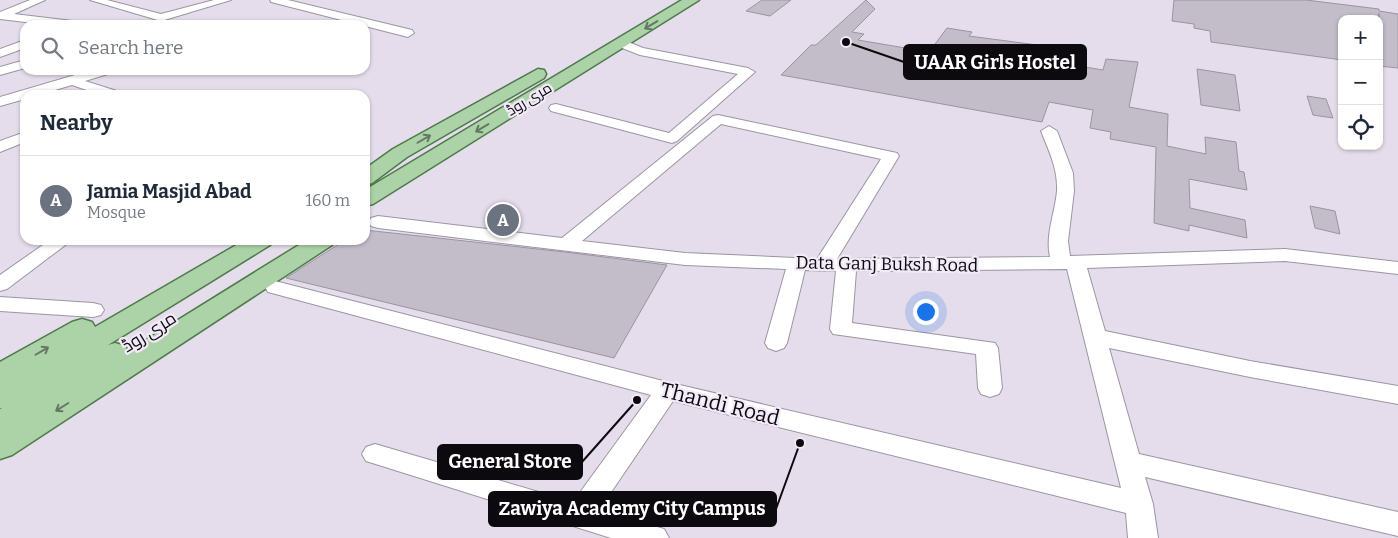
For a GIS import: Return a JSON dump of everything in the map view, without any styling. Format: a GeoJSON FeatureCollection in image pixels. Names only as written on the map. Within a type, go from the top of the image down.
{"type":"FeatureCollection","features":[{"type":"Feature","properties":{"kind":"main road","name":"مری روڈ"},"geometry":{"type":"LineString","coordinates":[[370,175],[400,153],[668,0]]}},
{"type":"Feature","properties":{"kind":"main road","name":"مری روڈ"},"geometry":{"type":"LineString","coordinates":[[370,196],[692,0]]}},
{"type":"Feature","properties":{"kind":"main road"},"geometry":{"type":"LineString","coordinates":[[370,166],[400,153]]}},
{"type":"Feature","properties":{"kind":"main road"},"geometry":{"type":"LineString","coordinates":[[371,217],[435,156]]}},
{"type":"Feature","properties":{"kind":"main road"},"geometry":{"type":"LineString","coordinates":[[0,375],[226,245]]}},
{"type":"Feature","properties":{"kind":"main road","name":"مری روڈ"},"geometry":{"type":"LineString","coordinates":[[0,424],[54,378],[254,245]]}},
{"type":"Feature","properties":{"kind":"main road","name":"مری روڈ"},"geometry":{"type":"LineString","coordinates":[[0,397],[54,378],[289,245]]}},
{"type":"Feature","properties":{"kind":"main road"},"geometry":{"type":"LineString","coordinates":[[0,446],[316,245]]}},
{"type":"Feature","properties":{"kind":"street"},"geometry":{"type":"LineString","coordinates":[[0,17],[40,0]]}},
{"type":"Feature","properties":{"kind":"street"},"geometry":{"type":"LineString","coordinates":[[95,0],[161,18],[226,0]]}},
{"type":"Feature","properties":{"kind":"street"},"geometry":{"type":"LineString","coordinates":[[275,0],[358,20]]}},
{"type":"Feature","properties":{"kind":"street"},"geometry":{"type":"LineString","coordinates":[[0,17],[28,20]]}},
{"type":"Feature","properties":{"kind":"street"},"geometry":{"type":"LineString","coordinates":[[370,23],[408,32]]}},
{"type":"Feature","properties":{"kind":"street"},"geometry":{"type":"LineString","coordinates":[[556,108],[672,138],[748,72],[640,51],[621,43]]}},
{"type":"Feature","properties":{"kind":"street"},"geometry":{"type":"LineString","coordinates":[[0,53],[20,46]]}},
{"type":"Feature","properties":{"kind":"street"},"geometry":{"type":"LineString","coordinates":[[0,71],[20,65]]}},
{"type":"Feature","properties":{"kind":"street"},"geometry":{"type":"LineString","coordinates":[[44,90],[90,75]]}},
{"type":"Feature","properties":{"kind":"street"},"geometry":{"type":"LineString","coordinates":[[78,83],[100,90]]}},
{"type":"Feature","properties":{"kind":"street"},"geometry":{"type":"LineString","coordinates":[[0,104],[20,98]]}},
{"type":"Feature","properties":{"kind":"street"},"geometry":{"type":"LineString","coordinates":[[0,104],[20,98]]}},
{"type":"Feature","properties":{"kind":"street"},"geometry":{"type":"LineString","coordinates":[[564,246],[718,119],[891,156],[823,265]]}},
{"type":"Feature","properties":{"kind":"street"},"geometry":{"type":"LineString","coordinates":[[1049,132],[1064,166],[1066,181],[1057,236],[1057,248],[1069,264],[1095,337],[1128,462],[1138,504],[1143,538]]}},
{"type":"Feature","properties":{"kind":"street"},"geometry":{"type":"LineString","coordinates":[[3,143],[20,138]]}},
{"type":"Feature","properties":{"kind":"street","name":"Data Ganj Buksh Road"},"geometry":{"type":"LineString","coordinates":[[371,217],[564,246],[685,259],[823,265],[1069,264],[1285,255],[1398,268]]}},
{"type":"Feature","properties":{"kind":"street"},"geometry":{"type":"LineString","coordinates":[[0,285],[55,245]]}},
{"type":"Feature","properties":{"kind":"street"},"geometry":{"type":"LineString","coordinates":[[776,343],[798,264]]}},
{"type":"Feature","properties":{"kind":"street"},"geometry":{"type":"LineString","coordinates":[[846,265],[841,329],[987,348],[990,388]]}},
{"type":"Feature","properties":{"kind":"street","name":"Thandi Road"},"geometry":{"type":"LineString","coordinates":[[275,287],[667,391],[1138,504]]}},
{"type":"Feature","properties":{"kind":"street"},"geometry":{"type":"LineString","coordinates":[[0,304],[93,310]]}},
{"type":"Feature","properties":{"kind":"street"},"geometry":{"type":"LineString","coordinates":[[1095,337],[1250,369],[1398,395]]}},
{"type":"Feature","properties":{"kind":"street"},"geometry":{"type":"LineString","coordinates":[[579,516],[667,391]]}},
{"type":"Feature","properties":{"kind":"street"},"geometry":{"type":"LineString","coordinates":[[375,454],[654,538]]}},
{"type":"Feature","properties":{"kind":"street"},"geometry":{"type":"LineString","coordinates":[[1128,462],[1398,524]]}},
{"type":"Feature","properties":{"kind":"building"},"geometry":{"type":"Polygon","coordinates":[[[762,0],[791,0],[770,16],[746,11],[762,0]]]}},
{"type":"Feature","properties":{"kind":"building"},"geometry":{"type":"Polygon","coordinates":[[[866,0],[875,9],[852,32],[864,34],[858,40],[929,52],[947,28],[972,32],[969,36],[1068,49],[1066,52],[1071,53],[1067,64],[1103,70],[1106,59],[1138,62],[1129,107],[1168,114],[1167,146],[1206,154],[1205,137],[1236,142],[1239,171],[1244,172],[1247,190],[1189,179],[1190,208],[1245,220],[1247,238],[1189,225],[1189,231],[1154,223],[1156,147],[1110,139],[1111,132],[1090,128],[1093,110],[1049,102],[1042,122],[781,75],[811,45],[816,45],[866,0]]]}},
{"type":"Feature","properties":{"kind":"building"},"geometry":{"type":"Polygon","coordinates":[[[1174,0],[1306,0],[1379,9],[1379,11],[1398,14],[1398,68],[1383,66],[1383,15],[1338,15],[1338,59],[1211,42],[1210,31],[1194,28],[1194,24],[1172,21],[1174,0]]]}},
{"type":"Feature","properties":{"kind":"building"},"geometry":{"type":"Polygon","coordinates":[[[1197,69],[1235,75],[1240,111],[1201,105],[1197,69]]]}},
{"type":"Feature","properties":{"kind":"building"},"geometry":{"type":"Polygon","coordinates":[[[1307,96],[1326,99],[1333,118],[1313,115],[1307,96]]]}},
{"type":"Feature","properties":{"kind":"building"},"geometry":{"type":"Polygon","coordinates":[[[1310,206],[1335,211],[1340,234],[1315,228],[1310,206]]]}},
{"type":"Feature","properties":{"kind":"building"},"geometry":{"type":"Polygon","coordinates":[[[370,231],[667,265],[614,358],[286,278],[337,245],[370,245],[370,231]]]}},
{"type":"Feature","properties":{"kind":"place","name":"UAAR Girls Hostel"},"geometry":{"type":"Point","coordinates":[846,42]}},
{"type":"Feature","properties":{"kind":"place","name":"Jamia Masjid Abad"},"geometry":{"type":"Point","coordinates":[503,220]}},
{"type":"Feature","properties":{"kind":"place","name":"General Store"},"geometry":{"type":"Point","coordinates":[637,400]}},
{"type":"Feature","properties":{"kind":"place","name":"Zawiya Academy City Campus"},"geometry":{"type":"Point","coordinates":[800,443]}}]}
